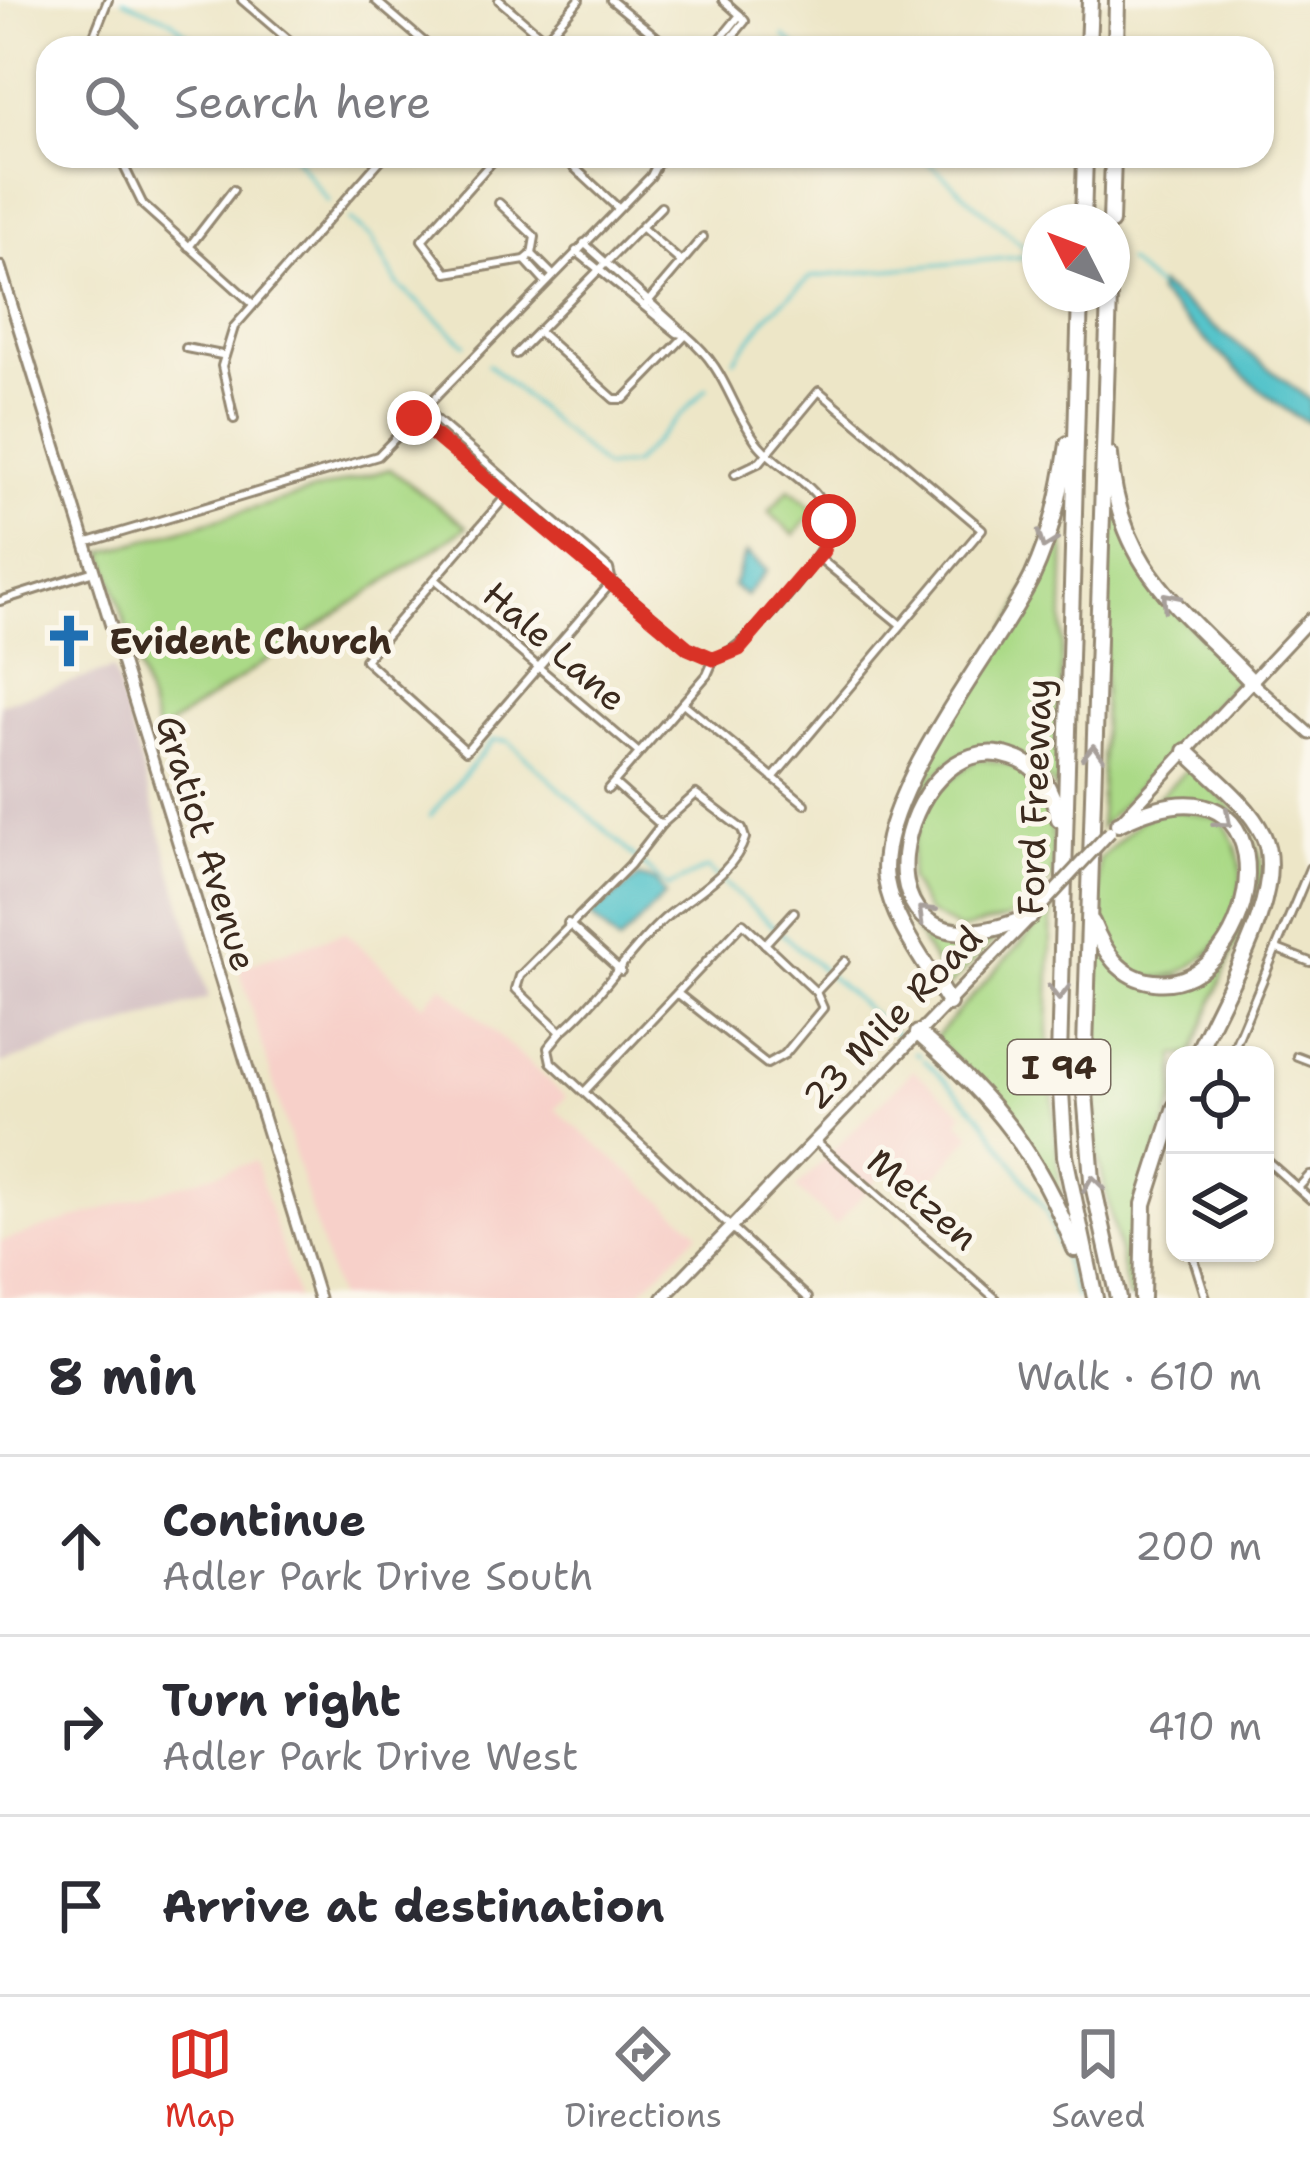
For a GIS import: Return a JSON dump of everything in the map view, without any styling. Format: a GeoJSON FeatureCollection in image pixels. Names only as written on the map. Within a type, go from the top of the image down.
{"type":"FeatureCollection","features":[{"type":"Feature","properties":{"kind":"highway"},"geometry":{"type":"LineString","coordinates":[[1088,36],[1090,0]]}},
{"type":"Feature","properties":{"kind":"highway"},"geometry":{"type":"LineString","coordinates":[[1116,36],[1117,0]]}},
{"type":"Feature","properties":{"kind":"highway"},"geometry":{"type":"LineString","coordinates":[[1084,204],[1085,168]]}},
{"type":"Feature","properties":{"kind":"highway"},"geometry":{"type":"LineString","coordinates":[[1112,204],[1113,168]]}},
{"type":"Feature","properties":{"kind":"highway","name":"Ford Freeway"},"geometry":{"type":"LineString","coordinates":[[1079,312],[1062,833],[1062,1127],[1076,1222],[1095,1298]]}},
{"type":"Feature","properties":{"kind":"highway","name":"Ford Freeway"},"geometry":{"type":"LineString","coordinates":[[1107,312],[1086,1112],[1098,1216],[1118,1298]]}},
{"type":"Feature","properties":{"kind":"highway"},"geometry":{"type":"LineString","coordinates":[[1105,377],[1113,486],[1132,545],[1166,599],[1252,682]]}},
{"type":"Feature","properties":{"kind":"highway"},"geometry":{"type":"LineString","coordinates":[[949,1003],[889,893],[888,847],[947,710],[1024,592],[1047,542],[1077,386]]}},
{"type":"Feature","properties":{"kind":"highway"},"geometry":{"type":"LineString","coordinates":[[1186,752],[1249,813],[1271,862],[1262,908],[1201,1046]]}},
{"type":"Feature","properties":{"kind":"highway"},"geometry":{"type":"LineString","coordinates":[[1036,910],[979,935],[938,927],[907,892],[905,847],[940,775],[963,759],[992,753],[1018,759],[1042,776],[1054,799],[1062,833]]}},
{"type":"Feature","properties":{"kind":"highway"},"geometry":{"type":"LineString","coordinates":[[1088,912],[1116,964],[1144,980],[1169,982],[1211,963],[1244,896],[1250,876],[1246,845],[1221,813],[1194,802],[1173,801],[1114,828]]}},
{"type":"Feature","properties":{"kind":"highway"},"geometry":{"type":"LineString","coordinates":[[919,1034],[992,1102],[1034,1157],[1095,1298]]}},
{"type":"Feature","properties":{"kind":"highway"},"geometry":{"type":"LineString","coordinates":[[1142,1298],[1144,1204],[1166,1135]]}},
{"type":"Feature","properties":{"kind":"main road","name":"Gratiot Avenue"},"geometry":{"type":"LineString","coordinates":[[0,267],[319,1298]]}},
{"type":"Feature","properties":{"kind":"main road","name":"23 Mile Road"},"geometry":{"type":"LineString","coordinates":[[663,1298],[1310,619]]}},
{"type":"Feature","properties":{"kind":"main road"},"geometry":{"type":"LineString","coordinates":[[1252,682],[1310,734]]}},
{"type":"Feature","properties":{"kind":"street"},"geometry":{"type":"LineString","coordinates":[[94,36],[108,0]]}},
{"type":"Feature","properties":{"kind":"street"},"geometry":{"type":"LineString","coordinates":[[242,0],[284,36]]}},
{"type":"Feature","properties":{"kind":"street"},"geometry":{"type":"LineString","coordinates":[[375,0],[417,36]]}},
{"type":"Feature","properties":{"kind":"street"},"geometry":{"type":"LineString","coordinates":[[499,0],[541,36]]}},
{"type":"Feature","properties":{"kind":"street"},"geometry":{"type":"LineString","coordinates":[[548,36],[579,0]]}},
{"type":"Feature","properties":{"kind":"street"},"geometry":{"type":"LineString","coordinates":[[611,0],[655,36]]}},
{"type":"Feature","properties":{"kind":"street"},"geometry":{"type":"LineString","coordinates":[[723,0],[745,21],[733,36]]}},
{"type":"Feature","properties":{"kind":"street"},"geometry":{"type":"LineString","coordinates":[[723,36],[740,14]]}},
{"type":"Feature","properties":{"kind":"street"},"geometry":{"type":"LineString","coordinates":[[124,168],[135,196],[253,304]]}},
{"type":"Feature","properties":{"kind":"street"},"geometry":{"type":"LineString","coordinates":[[234,419],[222,355],[234,327],[374,168]]}},
{"type":"Feature","properties":{"kind":"street"},"geometry":{"type":"LineString","coordinates":[[484,168],[422,240],[447,273],[525,260],[532,254],[535,237],[500,203]]}},
{"type":"Feature","properties":{"kind":"street"},"geometry":{"type":"LineString","coordinates":[[575,168],[618,208]]}},
{"type":"Feature","properties":{"kind":"street"},"geometry":{"type":"LineString","coordinates":[[85,543],[369,462],[654,168]]}},
{"type":"Feature","properties":{"kind":"street"},"geometry":{"type":"LineString","coordinates":[[189,247],[233,190]]}},
{"type":"Feature","properties":{"kind":"street"},"geometry":{"type":"LineString","coordinates":[[516,354],[661,207]]}},
{"type":"Feature","properties":{"kind":"street"},"geometry":{"type":"LineString","coordinates":[[642,228],[681,262]]}},
{"type":"Feature","properties":{"kind":"street"},"geometry":{"type":"LineString","coordinates":[[647,303],[703,237]]}},
{"type":"Feature","properties":{"kind":"street"},"geometry":{"type":"LineString","coordinates":[[584,243],[602,265],[719,366],[758,444],[820,500],[829,521],[828,537],[818,557],[739,649],[714,659],[683,703],[611,786],[661,825]]}},
{"type":"Feature","properties":{"kind":"street"},"geometry":{"type":"LineString","coordinates":[[576,251],[602,265]]}},
{"type":"Feature","properties":{"kind":"street"},"geometry":{"type":"LineString","coordinates":[[532,254],[552,274]]}},
{"type":"Feature","properties":{"kind":"street"},"geometry":{"type":"LineString","coordinates":[[525,260],[544,281]]}},
{"type":"Feature","properties":{"kind":"street"},"geometry":{"type":"LineString","coordinates":[[539,332],[614,399],[624,399],[686,334]]}},
{"type":"Feature","properties":{"kind":"street"},"geometry":{"type":"LineString","coordinates":[[186,348],[222,355]]}},
{"type":"Feature","properties":{"kind":"street"},"geometry":{"type":"LineString","coordinates":[[735,473],[752,468],[768,453],[819,391],[982,529],[773,778]]}},
{"type":"Feature","properties":{"kind":"street"},"geometry":{"type":"LineString","coordinates":[[422,408],[688,648],[714,659]]}},
{"type":"Feature","properties":{"kind":"street"},"geometry":{"type":"LineString","coordinates":[[414,418],[511,491]]}},
{"type":"Feature","properties":{"kind":"street"},"geometry":{"type":"LineString","coordinates":[[511,491],[365,660],[466,751],[612,582]]}},
{"type":"Feature","properties":{"kind":"street"},"geometry":{"type":"LineString","coordinates":[[818,557],[901,625]]}},
{"type":"Feature","properties":{"kind":"street"},"geometry":{"type":"LineString","coordinates":[[0,601],[94,571]]}},
{"type":"Feature","properties":{"kind":"street","name":"Hale Lane"},"geometry":{"type":"LineString","coordinates":[[435,579],[639,754]]}},
{"type":"Feature","properties":{"kind":"street"},"geometry":{"type":"LineString","coordinates":[[683,703],[805,804]]}},
{"type":"Feature","properties":{"kind":"street"},"geometry":{"type":"LineString","coordinates":[[561,1032],[517,989],[520,976],[630,865],[661,825],[696,794],[742,829],[745,838],[707,886],[663,920],[561,1032],[548,1055],[808,1298]]}},
{"type":"Feature","properties":{"kind":"street"},"geometry":{"type":"LineString","coordinates":[[1235,1046],[1310,868]]}},
{"type":"Feature","properties":{"kind":"street"},"geometry":{"type":"LineString","coordinates":[[765,944],[794,912]]}},
{"type":"Feature","properties":{"kind":"street"},"geometry":{"type":"LineString","coordinates":[[568,923],[621,971]]}},
{"type":"Feature","properties":{"kind":"street"},"geometry":{"type":"LineString","coordinates":[[584,1092],[677,993],[743,923],[823,1004],[819,1018],[781,1058],[767,1064],[677,993]]}},
{"type":"Feature","properties":{"kind":"street"},"geometry":{"type":"LineString","coordinates":[[1277,949],[1310,962]]}},
{"type":"Feature","properties":{"kind":"street"},"geometry":{"type":"LineString","coordinates":[[816,992],[845,961]]}},
{"type":"Feature","properties":{"kind":"street"},"geometry":{"type":"LineString","coordinates":[[1297,1056],[1310,1061]]}},
{"type":"Feature","properties":{"kind":"street","name":"Metzen"},"geometry":{"type":"LineString","coordinates":[[815,1141],[995,1298]]}},
{"type":"Feature","properties":{"kind":"street"},"geometry":{"type":"LineString","coordinates":[[1274,1167],[1310,1199]]}},
{"type":"Feature","properties":{"kind":"street"},"geometry":{"type":"LineString","coordinates":[[1298,1188],[1310,1175]]}},
{"type":"Feature","properties":{"kind":"street"},"geometry":{"type":"LineString","coordinates":[[1193,1262],[1196,1282],[1206,1298]]}},
{"type":"Feature","properties":{"kind":"shaded area"},"geometry":{"type":"Polygon","coordinates":[[[113,669],[209,998],[0,1064],[0,704],[113,669]]]}},
{"type":"Feature","properties":{"kind":"shaded area"},"geometry":{"type":"Polygon","coordinates":[[[345,932],[423,1005],[442,985],[566,1097],[555,1109],[699,1232],[635,1298],[337,1298],[239,967],[345,932]]]}},
{"type":"Feature","properties":{"kind":"shaded area"},"geometry":{"type":"Polygon","coordinates":[[[913,1070],[964,1113],[958,1121],[972,1134],[927,1187],[894,1160],[836,1225],[796,1188],[913,1070]]]}},
{"type":"Feature","properties":{"kind":"shaded area"},"geometry":{"type":"Polygon","coordinates":[[[255,1161],[297,1298],[0,1298],[0,1242],[255,1161]]]}},
{"type":"Feature","properties":{"kind":"green space"},"geometry":{"type":"Polygon","coordinates":[[[390,469],[467,527],[158,733],[104,552],[390,469]]]}},
{"type":"Feature","properties":{"kind":"green space"},"geometry":{"type":"Polygon","coordinates":[[[789,489],[815,510],[794,535],[769,512],[789,489]]]}},
{"type":"Feature","properties":{"kind":"green space"},"geometry":{"type":"Polygon","coordinates":[[[1109,491],[1149,584],[1239,677],[1100,828],[1109,491]]]}},
{"type":"Feature","properties":{"kind":"green space"},"geometry":{"type":"Polygon","coordinates":[[[1066,498],[1058,792],[1013,753],[972,750],[936,775],[912,816],[901,863],[910,906],[940,934],[997,937],[948,987],[892,889],[892,846],[935,741],[1015,615],[1066,498]]]}},
{"type":"Feature","properties":{"kind":"green space"},"geometry":{"type":"Polygon","coordinates":[[[977,759],[1023,771],[1045,796],[1053,878],[1007,919],[960,930],[927,912],[909,878],[913,842],[933,793],[977,759]]]}},
{"type":"Feature","properties":{"kind":"green space"},"geometry":{"type":"Polygon","coordinates":[[[1190,767],[1247,828],[1261,860],[1262,877],[1196,1046],[1166,1046],[1166,1124],[1141,1201],[1138,1298],[1129,1298],[1096,1146],[1094,939],[1132,979],[1201,975],[1252,876],[1245,837],[1224,814],[1193,803],[1156,799],[1190,767]]]}},
{"type":"Feature","properties":{"kind":"green space"},"geometry":{"type":"Polygon","coordinates":[[[1166,808],[1221,819],[1239,860],[1239,899],[1225,933],[1201,960],[1172,975],[1143,976],[1117,961],[1101,926],[1099,860],[1141,820],[1166,808]]]}},
{"type":"Feature","properties":{"kind":"green space"},"geometry":{"type":"Polygon","coordinates":[[[1052,909],[1048,1032],[1061,1203],[1020,1129],[934,1038],[1052,909]]]}},
{"type":"Feature","properties":{"kind":"water"},"geometry":{"type":"Polygon","coordinates":[[[1159,285],[1310,400],[1310,422],[1232,365],[1157,293],[1159,285]]]}},
{"type":"Feature","properties":{"kind":"water"},"geometry":{"type":"Polygon","coordinates":[[[746,553],[767,570],[746,596],[733,586],[746,553]]]}},
{"type":"Feature","properties":{"kind":"water"},"geometry":{"type":"Polygon","coordinates":[[[639,877],[655,881],[665,895],[619,943],[590,915],[639,877]]]}},
{"type":"Feature","properties":{"kind":"waterway"},"geometry":{"type":"LineString","coordinates":[[123,0],[171,20],[189,36]]}},
{"type":"Feature","properties":{"kind":"waterway"},"geometry":{"type":"LineString","coordinates":[[303,168],[328,201]]}},
{"type":"Feature","properties":{"kind":"waterway"},"geometry":{"type":"LineString","coordinates":[[935,168],[1022,245]]}},
{"type":"Feature","properties":{"kind":"waterway"},"geometry":{"type":"LineString","coordinates":[[349,220],[372,238],[398,285],[465,344]]}},
{"type":"Feature","properties":{"kind":"waterway"},"geometry":{"type":"LineString","coordinates":[[734,360],[770,313],[811,277],[1022,257]]}},
{"type":"Feature","properties":{"kind":"waterway"},"geometry":{"type":"LineString","coordinates":[[1130,264],[1157,288]]}},
{"type":"Feature","properties":{"kind":"waterway"},"geometry":{"type":"LineString","coordinates":[[488,364],[605,468],[633,464],[707,388]]}},
{"type":"Feature","properties":{"kind":"waterway"},"geometry":{"type":"LineString","coordinates":[[430,816],[493,740],[508,741],[667,887],[707,868],[899,1037]]}},
{"type":"Feature","properties":{"kind":"waterway"},"geometry":{"type":"LineString","coordinates":[[915,1052],[919,1055]]}},
{"type":"Feature","properties":{"kind":"waterway"},"geometry":{"type":"LineString","coordinates":[[924,1060],[980,1115],[1046,1211],[1077,1298]]}},
{"type":"Feature","properties":{"kind":"place","name":"Evident Church"},"geometry":{"type":"Point","coordinates":[69,641]}},
{"type":"Feature","properties":{"kind":"route"},"geometry":{"type":"LineString","coordinates":[[414,418],[688,648],[714,659],[739,649],[823,551],[829,521]]}}]}
